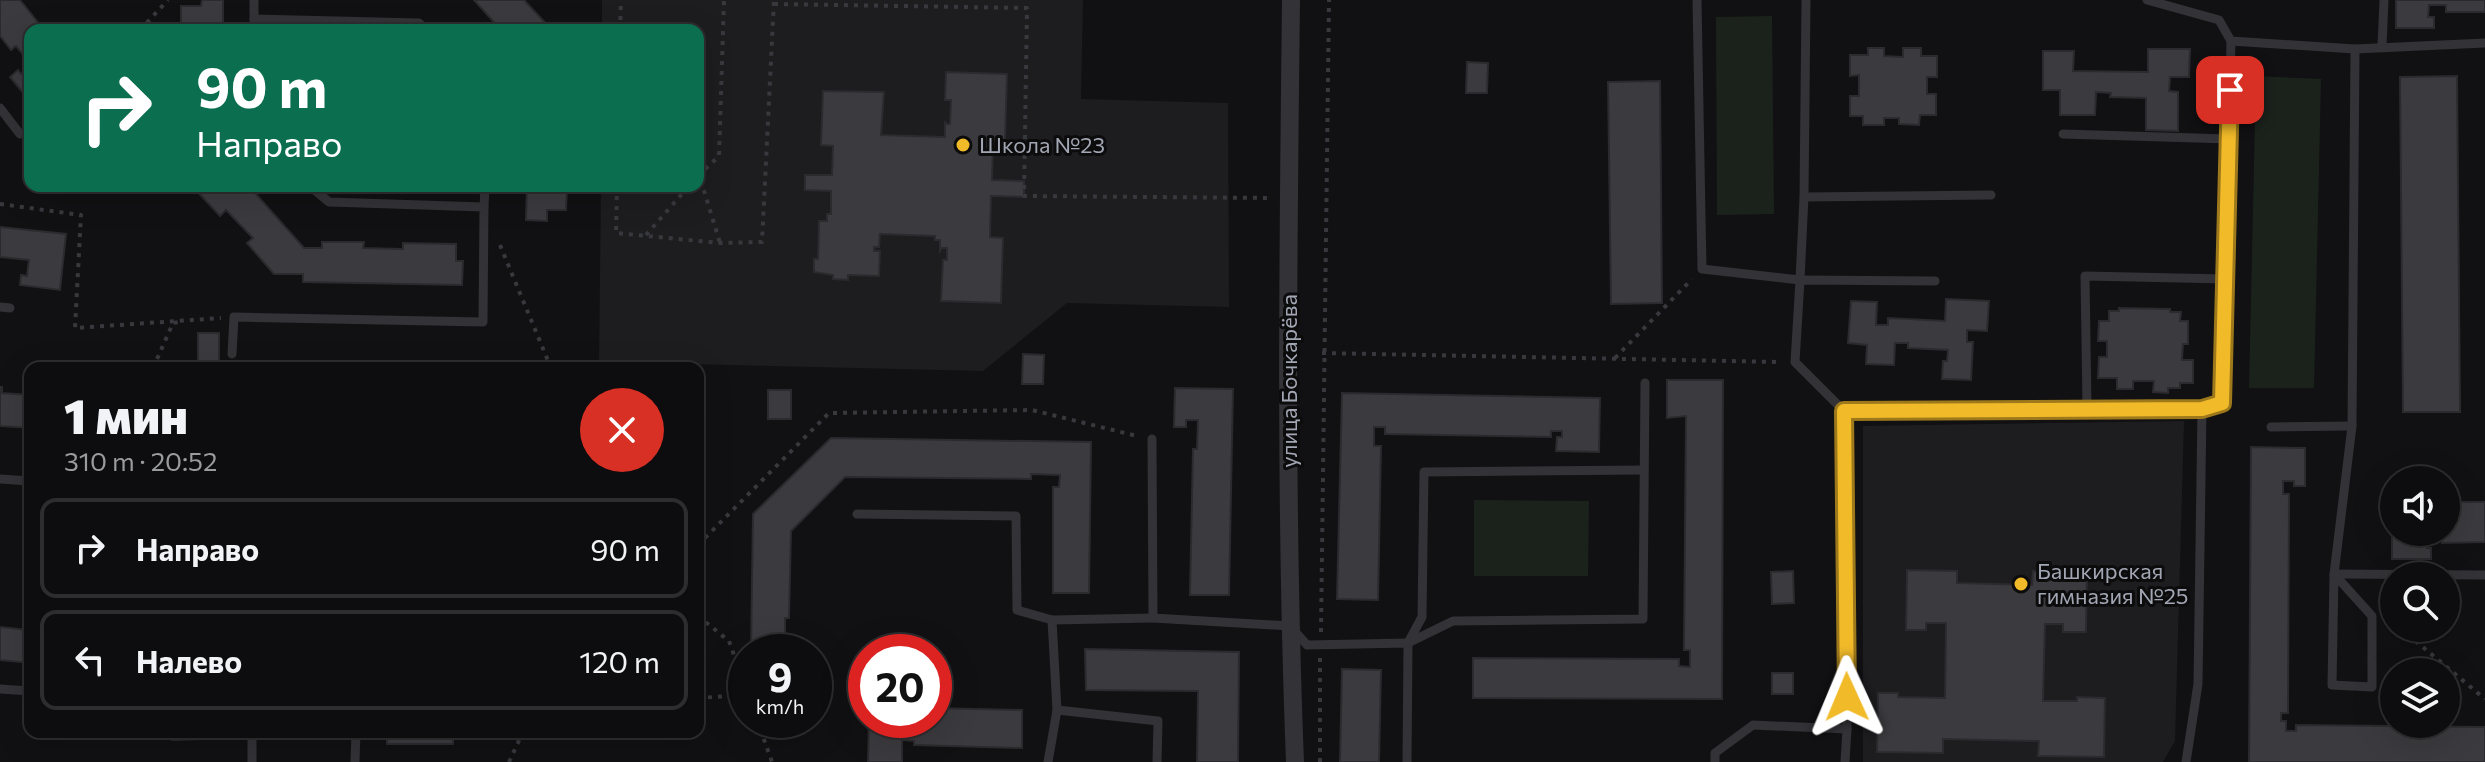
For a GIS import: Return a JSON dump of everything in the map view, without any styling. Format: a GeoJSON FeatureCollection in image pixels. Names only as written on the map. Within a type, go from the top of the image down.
{"type":"FeatureCollection","features":[{"type":"Feature","properties":{"kind":"street","name":"улица Бочкарёва"},"geometry":{"type":"LineString","coordinates":[[1291,0],[1288,198],[1290,626],[1295,762]]}},
{"type":"Feature","properties":{"kind":"lane"},"geometry":{"type":"LineString","coordinates":[[254,0],[254,24]]}},
{"type":"Feature","properties":{"kind":"lane"},"geometry":{"type":"LineString","coordinates":[[1697,0],[1702,269],[1800,280],[1935,281]]}},
{"type":"Feature","properties":{"kind":"lane"},"geometry":{"type":"LineString","coordinates":[[1806,0],[1804,197],[1795,362],[1844,411],[1845,762]]}},
{"type":"Feature","properties":{"kind":"lane"},"geometry":{"type":"LineString","coordinates":[[1844,411],[2202,409],[2222,403],[2231,41],[2219,20],[2147,0]]}},
{"type":"Feature","properties":{"kind":"lane"},"geometry":{"type":"LineString","coordinates":[[2382,46],[2384,0]]}},
{"type":"Feature","properties":{"kind":"lane"},"geometry":{"type":"LineString","coordinates":[[254,19],[420,24]]}},
{"type":"Feature","properties":{"kind":"lane"},"geometry":{"type":"LineString","coordinates":[[2231,41],[2355,49],[2485,43]]}},
{"type":"Feature","properties":{"kind":"lane"},"geometry":{"type":"LineString","coordinates":[[2334,574],[2372,616],[2372,687],[2332,685],[2334,574],[2352,426],[2355,49]]}},
{"type":"Feature","properties":{"kind":"lane"},"geometry":{"type":"LineString","coordinates":[[0,108],[20,134]]}},
{"type":"Feature","properties":{"kind":"lane"},"geometry":{"type":"LineString","coordinates":[[2063,134],[2229,139]]}},
{"type":"Feature","properties":{"kind":"lane"},"geometry":{"type":"LineString","coordinates":[[317,192],[329,202],[484,207]]}},
{"type":"Feature","properties":{"kind":"lane"},"geometry":{"type":"LineString","coordinates":[[232,354],[234,317],[483,322],[485,192]]}},
{"type":"Feature","properties":{"kind":"lane"},"geometry":{"type":"LineString","coordinates":[[1804,197],[1991,195]]}},
{"type":"Feature","properties":{"kind":"lane"},"geometry":{"type":"LineString","coordinates":[[2087,408],[2085,276],[2226,279]]}},
{"type":"Feature","properties":{"kind":"lane"},"geometry":{"type":"LineString","coordinates":[[857,514],[1016,516],[1017,610],[1052,620],[1153,618],[1290,626],[1307,645],[1321,646],[1408,643],[1453,621],[1643,619],[1645,383]]}},
{"type":"Feature","properties":{"kind":"lane"},"geometry":{"type":"LineString","coordinates":[[2186,762],[2198,684],[2202,409]]}},
{"type":"Feature","properties":{"kind":"lane"},"geometry":{"type":"LineString","coordinates":[[2271,427],[2352,426]]}},
{"type":"Feature","properties":{"kind":"lane"},"geometry":{"type":"LineString","coordinates":[[1152,439],[1153,618]]}},
{"type":"Feature","properties":{"kind":"lane"},"geometry":{"type":"LineString","coordinates":[[1407,762],[1408,643],[1422,617],[1424,472],[1643,470]]}},
{"type":"Feature","properties":{"kind":"lane"},"geometry":{"type":"LineString","coordinates":[[0,479],[24,481]]}},
{"type":"Feature","properties":{"kind":"lane"},"geometry":{"type":"LineString","coordinates":[[2334,574],[2485,575]]}},
{"type":"Feature","properties":{"kind":"lane"},"geometry":{"type":"LineString","coordinates":[[1048,762],[1057,710],[1052,620]]}},
{"type":"Feature","properties":{"kind":"lane"},"geometry":{"type":"LineString","coordinates":[[0,689],[24,691]]}},
{"type":"Feature","properties":{"kind":"lane"},"geometry":{"type":"LineString","coordinates":[[1057,710],[1158,721],[1157,762]]}},
{"type":"Feature","properties":{"kind":"lane"},"geometry":{"type":"LineString","coordinates":[[1715,762],[1715,753],[1753,725],[1847,729]]}},
{"type":"Feature","properties":{"kind":"lane"},"geometry":{"type":"LineString","coordinates":[[252,738],[252,762]]}},
{"type":"Feature","properties":{"kind":"lane"},"geometry":{"type":"LineString","coordinates":[[355,762],[356,738]]}},
{"type":"Feature","properties":{"kind":"path"},"geometry":{"type":"LineString","coordinates":[[146,24],[168,0]]}},
{"type":"Feature","properties":{"kind":"path"},"geometry":{"type":"LineString","coordinates":[[620,24],[621,0]]}},
{"type":"Feature","properties":{"kind":"path"},"geometry":{"type":"LineString","coordinates":[[704,170],[719,156],[724,0]]}},
{"type":"Feature","properties":{"kind":"path"},"geometry":{"type":"LineString","coordinates":[[1320,762],[1322,353],[1329,0]]}},
{"type":"Feature","properties":{"kind":"path"},"geometry":{"type":"LineString","coordinates":[[617,192],[616,233],[720,243],[762,242],[774,2],[1027,8],[1024,196],[1288,198]]}},
{"type":"Feature","properties":{"kind":"path"},"geometry":{"type":"LineString","coordinates":[[704,190],[720,243]]}},
{"type":"Feature","properties":{"kind":"path"},"geometry":{"type":"LineString","coordinates":[[646,235],[684,192]]}},
{"type":"Feature","properties":{"kind":"path"},"geometry":{"type":"LineString","coordinates":[[0,204],[81,215],[75,328],[234,317]]}},
{"type":"Feature","properties":{"kind":"path"},"geometry":{"type":"LineString","coordinates":[[484,207],[549,362]]}},
{"type":"Feature","properties":{"kind":"path"},"geometry":{"type":"LineString","coordinates":[[1615,358],[1702,269]]}},
{"type":"Feature","properties":{"kind":"path"},"geometry":{"type":"LineString","coordinates":[[156,362],[173,323],[193,318]]}},
{"type":"Feature","properties":{"kind":"path"},"geometry":{"type":"LineString","coordinates":[[1322,353],[1795,362]]}},
{"type":"Feature","properties":{"kind":"path"},"geometry":{"type":"LineString","coordinates":[[704,539],[829,413],[1032,410],[1152,439]]}},
{"type":"Feature","properties":{"kind":"path"},"geometry":{"type":"LineString","coordinates":[[704,621],[728,640]]}},
{"type":"Feature","properties":{"kind":"path"},"geometry":{"type":"LineString","coordinates":[[2417,642],[2485,699]]}},
{"type":"Feature","properties":{"kind":"path"},"geometry":{"type":"LineString","coordinates":[[704,698],[728,696]]}},
{"type":"Feature","properties":{"kind":"path"},"geometry":{"type":"LineString","coordinates":[[509,762],[520,738]]}},
{"type":"Feature","properties":{"kind":"path"},"geometry":{"type":"LineString","coordinates":[[763,738],[772,762]]}},
{"type":"Feature","properties":{"kind":"shaded area","name":"Школа №23"},"geometry":{"type":"Polygon","coordinates":[[[602,0],[1083,0],[1081,99],[1228,103],[1229,307],[1067,303],[983,371],[704,364],[704,362],[599,362],[601,192],[704,192],[704,24],[602,24],[602,0]]]}},
{"type":"Feature","properties":{"kind":"shaded area"},"geometry":{"type":"Polygon","coordinates":[[[1772,16],[1774,214],[1717,215],[1716,17],[1772,16]]]}},
{"type":"Feature","properties":{"kind":"shaded area"},"geometry":{"type":"Polygon","coordinates":[[[2256,76],[2321,79],[2314,388],[2249,388],[2256,76]]]}},
{"type":"Feature","properties":{"kind":"shaded area","name":"Башкирская гимназия №25"},"geometry":{"type":"Polygon","coordinates":[[[2184,421],[2175,741],[2163,762],[1863,762],[1863,426],[2184,421]]]}},
{"type":"Feature","properties":{"kind":"shaded area"},"geometry":{"type":"Polygon","coordinates":[[[1474,500],[1589,501],[1588,576],[1474,576],[1474,500]]]}},
{"type":"Feature","properties":{"kind":"building"},"geometry":{"type":"Polygon","coordinates":[[[0,0],[20,0],[39,24],[24,24],[24,56],[16,46],[11,50],[0,36],[0,0]]]}},
{"type":"Feature","properties":{"kind":"building"},"geometry":{"type":"Polygon","coordinates":[[[202,0],[223,0],[223,24],[181,24],[181,6],[201,6],[202,0]]]}},
{"type":"Feature","properties":{"kind":"building"},"geometry":{"type":"Polygon","coordinates":[[[474,0],[524,0],[546,24],[496,24],[474,0]]]}},
{"type":"Feature","properties":{"kind":"building"},"geometry":{"type":"Polygon","coordinates":[[[2396,0],[2485,0],[2485,12],[2446,12],[2446,5],[2429,5],[2428,17],[2434,17],[2434,28],[2396,28],[2396,0]]]}},
{"type":"Feature","properties":{"kind":"building"},"geometry":{"type":"Polygon","coordinates":[[[1868,48],[1884,48],[1884,56],[1903,57],[1903,48],[1921,48],[1921,56],[1937,56],[1937,77],[1927,77],[1927,94],[1936,94],[1936,115],[1920,115],[1919,125],[1899,124],[1899,118],[1884,118],[1884,125],[1863,125],[1863,116],[1850,116],[1850,96],[1859,96],[1859,75],[1850,76],[1850,55],[1868,55],[1868,48]]]}},
{"type":"Feature","properties":{"kind":"building"},"geometry":{"type":"Polygon","coordinates":[[[2148,49],[2190,49],[2189,77],[2170,77],[2169,91],[2178,92],[2178,131],[2146,130],[2146,98],[2110,97],[2111,93],[2096,92],[2095,115],[2060,115],[2060,90],[2043,90],[2043,51],[2074,51],[2073,71],[2148,72],[2148,49]]]}},
{"type":"Feature","properties":{"kind":"building"},"geometry":{"type":"Polygon","coordinates":[[[1467,62],[1488,63],[1487,93],[1466,93],[1467,62]]]}},
{"type":"Feature","properties":{"kind":"building"},"geometry":{"type":"Polygon","coordinates":[[[18,70],[21,74],[24,72],[24,94],[10,77],[18,70]]]}},
{"type":"Feature","properties":{"kind":"building"},"geometry":{"type":"Polygon","coordinates":[[[946,72],[1007,74],[1005,141],[993,141],[992,180],[1024,181],[1024,197],[991,196],[990,237],[1003,238],[1001,303],[941,301],[943,260],[947,260],[947,248],[940,251],[940,240],[935,240],[935,236],[880,234],[879,247],[874,247],[874,251],[880,251],[879,276],[848,275],[848,280],[833,279],[833,275],[814,272],[814,259],[818,259],[819,221],[827,221],[827,214],[831,214],[831,191],[805,190],[805,175],[832,175],[833,146],[821,145],[823,91],[884,92],[881,135],[945,137],[945,121],[950,124],[951,100],[945,100],[946,72]]]}},
{"type":"Feature","properties":{"kind":"building"},"geometry":{"type":"Polygon","coordinates":[[[2457,76],[2460,412],[2403,412],[2400,77],[2457,76]]]}},
{"type":"Feature","properties":{"kind":"building"},"geometry":{"type":"Polygon","coordinates":[[[1660,81],[1662,303],[1611,304],[1608,82],[1660,81]]]}},
{"type":"Feature","properties":{"kind":"building"},"geometry":{"type":"Polygon","coordinates":[[[198,192],[254,192],[304,248],[322,248],[322,242],[364,242],[363,248],[403,249],[403,243],[456,244],[456,261],[463,261],[462,285],[303,282],[303,274],[274,274],[247,243],[253,238],[226,210],[220,216],[198,192]]]}},
{"type":"Feature","properties":{"kind":"building"},"geometry":{"type":"Polygon","coordinates":[[[527,192],[567,192],[566,210],[547,210],[547,221],[526,220],[527,192]]]}},
{"type":"Feature","properties":{"kind":"building"},"geometry":{"type":"Polygon","coordinates":[[[0,227],[66,234],[60,290],[20,285],[21,275],[27,276],[29,260],[0,257],[0,227]]]}},
{"type":"Feature","properties":{"kind":"building"},"geometry":{"type":"Polygon","coordinates":[[[1946,299],[1989,301],[1987,331],[1967,330],[1967,342],[1973,342],[1971,380],[1942,379],[1943,361],[1947,361],[1948,350],[1908,348],[1908,343],[1895,343],[1894,365],[1866,364],[1867,345],[1848,343],[1851,301],[1877,302],[1876,325],[1888,325],[1888,318],[1945,321],[1946,299]]]}},
{"type":"Feature","properties":{"kind":"building"},"geometry":{"type":"Polygon","coordinates":[[[2119,308],[2181,312],[2180,321],[2188,321],[2188,344],[2183,344],[2182,360],[2193,360],[2193,383],[2180,383],[2180,388],[2168,388],[2168,393],[2153,392],[2154,381],[2133,381],[2133,389],[2117,389],[2117,378],[2098,378],[2099,357],[2107,357],[2107,341],[2098,341],[2099,321],[2109,321],[2109,311],[2119,311],[2119,308]]]}},
{"type":"Feature","properties":{"kind":"building"},"geometry":{"type":"Polygon","coordinates":[[[198,333],[219,333],[219,362],[198,362],[198,333]]]}},
{"type":"Feature","properties":{"kind":"building"},"geometry":{"type":"Polygon","coordinates":[[[1023,354],[1044,355],[1043,384],[1022,384],[1023,354]]]}},
{"type":"Feature","properties":{"kind":"building"},"geometry":{"type":"Polygon","coordinates":[[[1667,380],[1723,380],[1722,699],[1473,698],[1473,658],[1679,659],[1679,666],[1690,667],[1690,650],[1684,650],[1686,416],[1667,418],[1667,380]]]}},
{"type":"Feature","properties":{"kind":"building"},"geometry":{"type":"Polygon","coordinates":[[[0,387],[2,393],[24,395],[24,428],[0,426],[0,387]]]}},
{"type":"Feature","properties":{"kind":"building"},"geometry":{"type":"Polygon","coordinates":[[[1175,388],[1233,389],[1229,595],[1190,595],[1193,449],[1197,449],[1198,420],[1186,420],[1186,427],[1174,427],[1175,388]]]}},
{"type":"Feature","properties":{"kind":"building"},"geometry":{"type":"Polygon","coordinates":[[[768,390],[791,390],[791,419],[768,419],[768,390]]]}},
{"type":"Feature","properties":{"kind":"building"},"geometry":{"type":"Polygon","coordinates":[[[1342,393],[1600,398],[1599,452],[1556,451],[1557,437],[1562,437],[1562,431],[1551,431],[1551,437],[1385,434],[1385,427],[1374,427],[1374,446],[1381,446],[1378,600],[1337,599],[1342,393]]]}},
{"type":"Feature","properties":{"kind":"building"},"geometry":{"type":"Polygon","coordinates":[[[831,438],[1091,442],[1089,593],[1053,593],[1053,487],[1059,487],[1060,475],[1031,474],[1031,479],[845,477],[791,531],[789,618],[785,618],[785,634],[751,634],[753,514],[831,438]]]}},
{"type":"Feature","properties":{"kind":"building"},"geometry":{"type":"Polygon","coordinates":[[[2251,447],[2305,448],[2305,486],[2294,486],[2294,481],[2283,481],[2283,494],[2289,494],[2288,713],[2281,713],[2281,721],[2286,721],[2286,731],[2296,731],[2296,725],[2380,726],[2380,738],[2460,738],[2460,727],[2485,727],[2485,762],[2249,762],[2251,447]]]}},
{"type":"Feature","properties":{"kind":"building"},"geometry":{"type":"Polygon","coordinates":[[[2460,502],[2485,502],[2485,542],[2460,543],[2460,502]]]}},
{"type":"Feature","properties":{"kind":"building"},"geometry":{"type":"Polygon","coordinates":[[[2392,546],[2431,548],[2431,559],[2392,559],[2392,546]]]}},
{"type":"Feature","properties":{"kind":"building"},"geometry":{"type":"Polygon","coordinates":[[[1907,570],[1957,571],[1957,583],[2032,585],[2033,571],[2087,572],[2086,632],[2063,632],[2063,624],[2045,624],[2043,701],[2105,698],[2104,757],[2038,756],[2039,741],[1943,739],[1943,753],[1877,752],[1878,693],[1898,693],[1898,697],[1945,698],[1946,623],[1926,623],[1926,630],[1906,630],[1907,570]]]}},
{"type":"Feature","properties":{"kind":"building"},"geometry":{"type":"Polygon","coordinates":[[[1793,571],[1794,603],[1772,604],[1771,572],[1793,571]]]}},
{"type":"Feature","properties":{"kind":"building"},"geometry":{"type":"Polygon","coordinates":[[[0,627],[24,630],[24,662],[0,660],[0,627]]]}},
{"type":"Feature","properties":{"kind":"building"},"geometry":{"type":"Polygon","coordinates":[[[1085,649],[1239,652],[1238,762],[1197,762],[1198,691],[1086,690],[1085,649]]]}},
{"type":"Feature","properties":{"kind":"building"},"geometry":{"type":"Polygon","coordinates":[[[1342,669],[1381,670],[1379,762],[1340,762],[1342,669]]]}},
{"type":"Feature","properties":{"kind":"building"},"geometry":{"type":"Polygon","coordinates":[[[1772,673],[1793,673],[1793,694],[1772,694],[1772,673]]]}},
{"type":"Feature","properties":{"kind":"building"},"geometry":{"type":"Polygon","coordinates":[[[952,708],[1022,710],[1022,748],[914,745],[914,741],[902,740],[902,762],[868,762],[869,738],[952,738],[952,708]]]}},
{"type":"Feature","properties":{"kind":"building"},"geometry":{"type":"Polygon","coordinates":[[[172,738],[230,738],[172,740],[172,738]]]}},
{"type":"Feature","properties":{"kind":"building"},"geometry":{"type":"Polygon","coordinates":[[[387,738],[453,738],[453,744],[387,744],[387,738]]]}},
{"type":"Feature","properties":{"kind":"place","name":"Школа №23"},"geometry":{"type":"Point","coordinates":[963,145]}},
{"type":"Feature","properties":{"kind":"place","name":"Башкирская гимназия №25"},"geometry":{"type":"Point","coordinates":[2021,584]}},
{"type":"Feature","properties":{"kind":"route"},"geometry":{"type":"LineString","coordinates":[[1847,697],[1844,411],[2202,409],[2222,403],[2230,90]]}}]}
